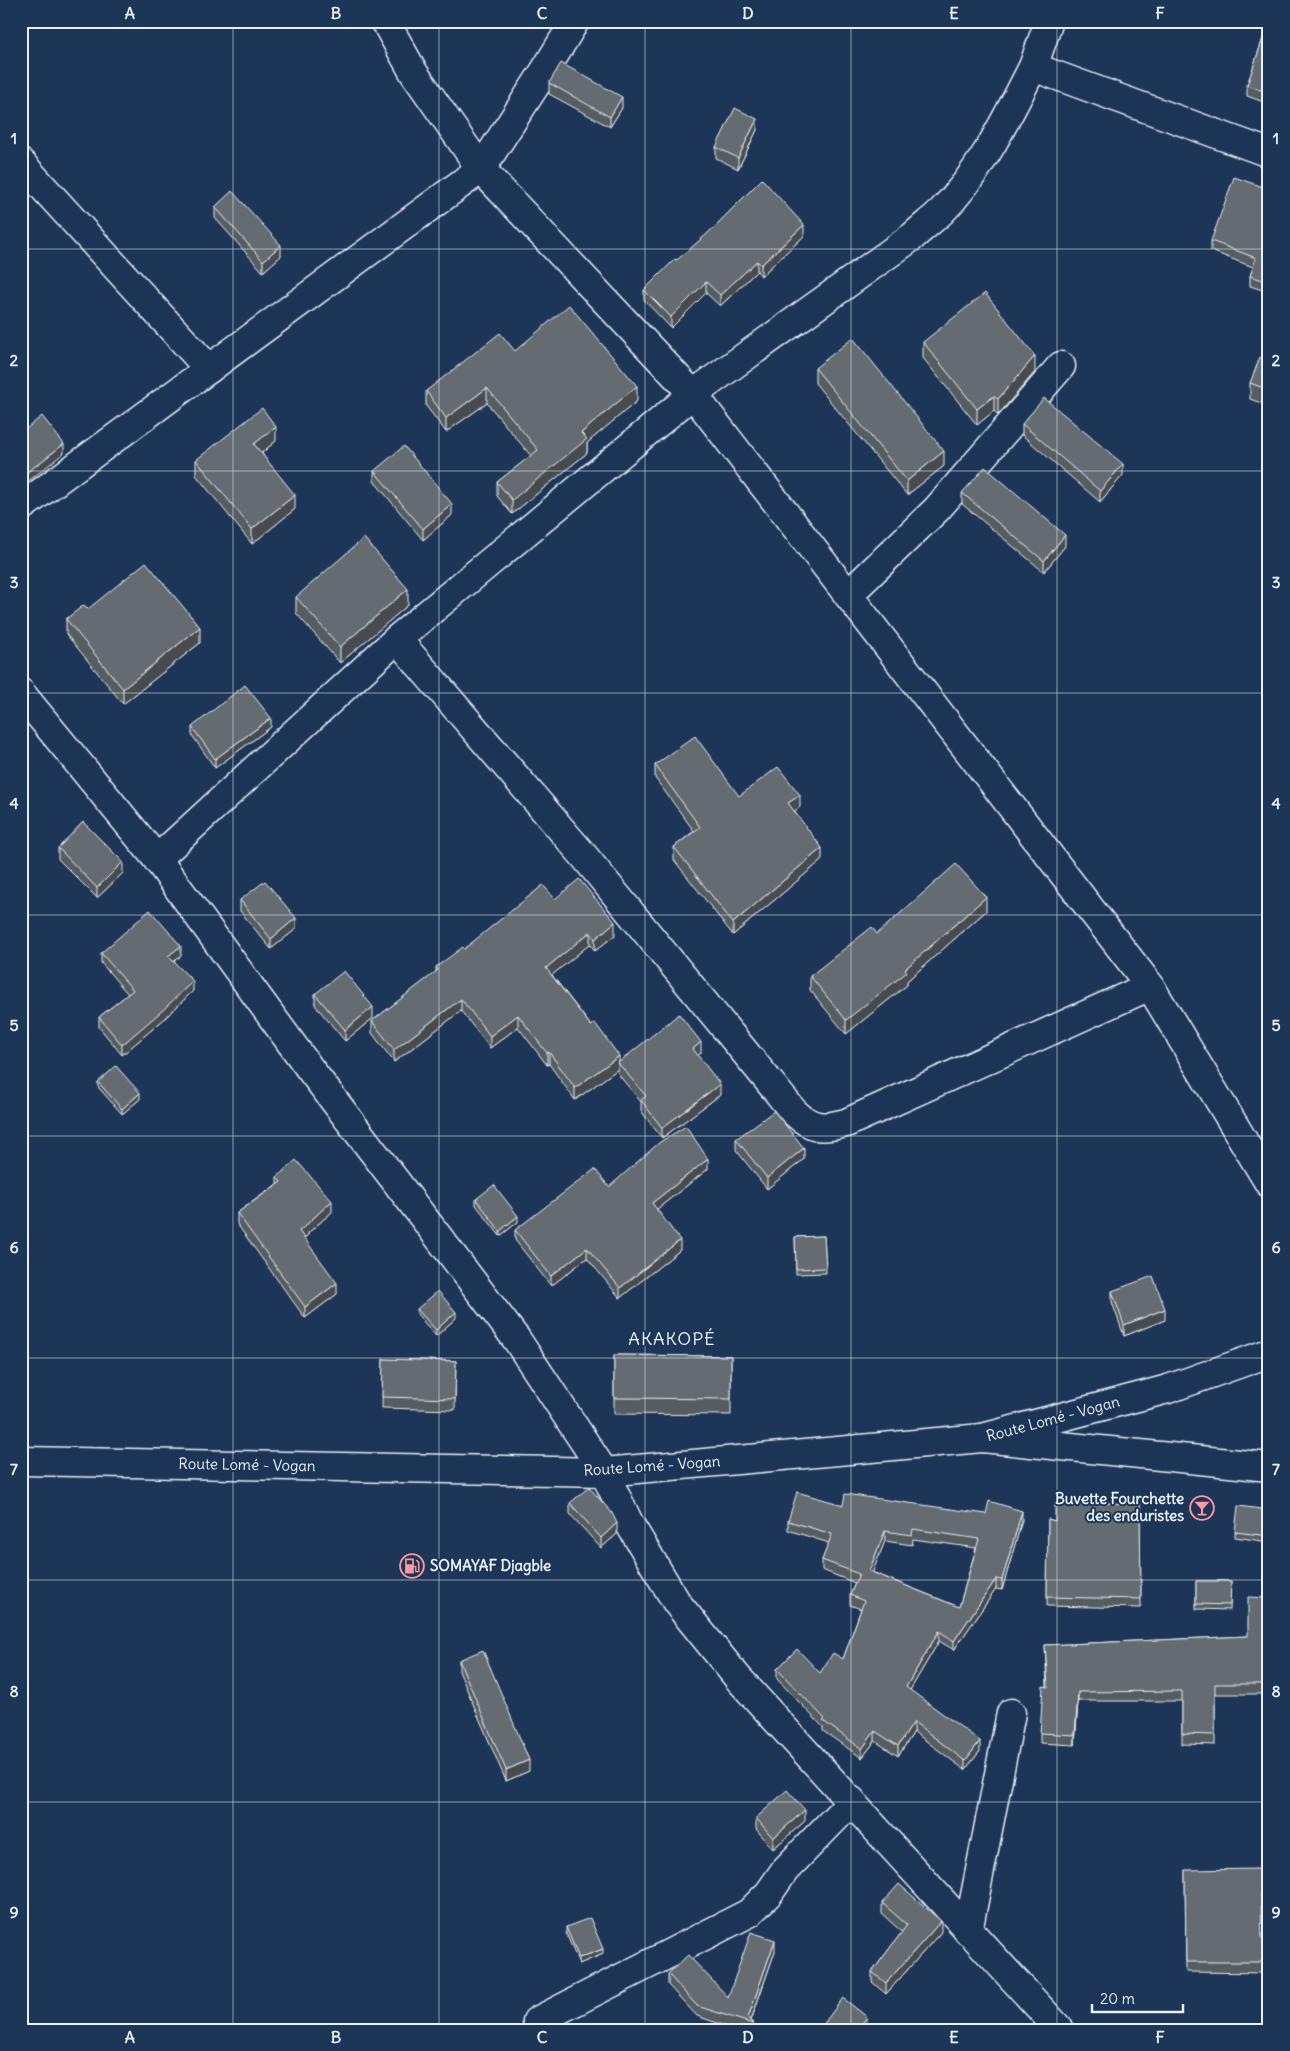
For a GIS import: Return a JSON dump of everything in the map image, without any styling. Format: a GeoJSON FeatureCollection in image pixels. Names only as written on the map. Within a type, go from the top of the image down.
{"type":"FeatureCollection","features":[{"type":"Feature","properties":{"kind":"street"},"geometry":{"type":"LineString","coordinates":[[385,21],[414,73],[481,170],[693,394],[1150,986],[1269,1183]]}},
{"type":"Feature","properties":{"kind":"street"},"geometry":{"type":"LineString","coordinates":[[21,507],[481,170],[575,21]]}},
{"type":"Feature","properties":{"kind":"street"},"geometry":{"type":"LineString","coordinates":[[158,859],[397,638],[693,394],[912,237],[942,211],[968,179],[1000,131],[1033,67],[1049,21]]}},
{"type":"Feature","properties":{"kind":"street"},"geometry":{"type":"LineString","coordinates":[[1033,67],[1269,153]]}},
{"type":"Feature","properties":{"kind":"street"},"geometry":{"type":"LineString","coordinates":[[21,163],[208,369]]}},
{"type":"Feature","properties":{"kind":"street"},"geometry":{"type":"LineString","coordinates":[[848,595],[937,509],[1061,366]]}},
{"type":"Feature","properties":{"kind":"street"},"geometry":{"type":"LineString","coordinates":[[397,638],[584,856],[804,1122],[820,1127],[832,1127],[846,1123],[1150,986]]}},
{"type":"Feature","properties":{"kind":"street"},"geometry":{"type":"LineString","coordinates":[[21,693],[158,859],[316,1076],[518,1340],[604,1472],[630,1523],[677,1603],[738,1678],[1060,2030]]}},
{"type":"Feature","properties":{"kind":"street","name":"Route Lomé - Vogan"},"geometry":{"type":"LineString","coordinates":[[21,1461],[604,1472],[982,1438],[1168,1389],[1269,1353]]}},
{"type":"Feature","properties":{"kind":"street"},"geometry":{"type":"LineString","coordinates":[[982,1438],[1269,1467]]}},
{"type":"Feature","properties":{"kind":"street"},"geometry":{"type":"LineString","coordinates":[[968,1930],[1011,1713]]}},
{"type":"Feature","properties":{"kind":"street"},"geometry":{"type":"LineString","coordinates":[[537,2020],[749,1913],[769,1893],[785,1870],[852,1801]]}},
{"type":"Feature","properties":{"kind":"building"},"geometry":{"type":"Polygon","coordinates":[[[1269,21],[1269,93],[1247,85],[1269,21]]]}},
{"type":"Feature","properties":{"kind":"building"},"geometry":{"type":"Polygon","coordinates":[[[561,63],[622,97],[610,117],[549,83],[561,63]]]}},
{"type":"Feature","properties":{"kind":"building"},"geometry":{"type":"Polygon","coordinates":[[[735,108],[757,119],[738,158],[716,147],[735,108]]]}},
{"type":"Feature","properties":{"kind":"building"},"geometry":{"type":"Polygon","coordinates":[[[1234,177],[1269,189],[1269,282],[1250,276],[1256,258],[1211,241],[1234,177]]]}},
{"type":"Feature","properties":{"kind":"building"},"geometry":{"type":"Polygon","coordinates":[[[762,179],[804,225],[761,265],[757,261],[720,295],[706,282],[671,317],[644,290],[675,259],[677,260],[708,233],[762,179]]]}},
{"type":"Feature","properties":{"kind":"building"},"geometry":{"type":"Polygon","coordinates":[[[232,191],[281,245],[263,261],[215,207],[232,191]]]}},
{"type":"Feature","properties":{"kind":"building"},"geometry":{"type":"Polygon","coordinates":[[[985,293],[1035,356],[998,399],[994,396],[977,409],[923,342],[985,293]]]}},
{"type":"Feature","properties":{"kind":"building"},"geometry":{"type":"Polygon","coordinates":[[[569,305],[637,386],[581,433],[587,439],[512,500],[497,482],[538,450],[487,388],[446,418],[426,391],[500,333],[515,351],[569,305]]]}},
{"type":"Feature","properties":{"kind":"building"},"geometry":{"type":"Polygon","coordinates":[[[853,338],[944,451],[907,481],[815,368],[853,338]]]}},
{"type":"Feature","properties":{"kind":"building"},"geometry":{"type":"Polygon","coordinates":[[[1269,345],[1269,390],[1250,383],[1260,357],[1264,359],[1269,345]]]}},
{"type":"Feature","properties":{"kind":"building"},"geometry":{"type":"Polygon","coordinates":[[[1044,398],[1123,464],[1100,491],[1022,424],[1044,398]]]}},
{"type":"Feature","properties":{"kind":"building"},"geometry":{"type":"Polygon","coordinates":[[[262,408],[276,427],[254,444],[295,495],[252,529],[196,460],[262,408]]]}},
{"type":"Feature","properties":{"kind":"building"},"geometry":{"type":"Polygon","coordinates":[[[42,416],[64,444],[21,477],[21,433],[42,416]]]}},
{"type":"Feature","properties":{"kind":"building"},"geometry":{"type":"Polygon","coordinates":[[[404,446],[452,504],[423,529],[374,471],[404,446]]]}},
{"type":"Feature","properties":{"kind":"building"},"geometry":{"type":"Polygon","coordinates":[[[985,467],[1065,535],[1044,561],[962,493],[985,467]]]}},
{"type":"Feature","properties":{"kind":"building"},"geometry":{"type":"Polygon","coordinates":[[[364,538],[408,589],[340,647],[296,597],[364,538]]]}},
{"type":"Feature","properties":{"kind":"building"},"geometry":{"type":"Polygon","coordinates":[[[146,562],[200,627],[123,689],[66,619],[84,605],[88,609],[146,562]]]}},
{"type":"Feature","properties":{"kind":"building"},"geometry":{"type":"Polygon","coordinates":[[[245,685],[271,718],[215,759],[192,727],[245,685]]]}},
{"type":"Feature","properties":{"kind":"building"},"geometry":{"type":"Polygon","coordinates":[[[695,736],[739,796],[778,767],[800,795],[788,803],[822,848],[733,923],[674,847],[700,827],[655,765],[695,736]]]}},
{"type":"Feature","properties":{"kind":"building"},"geometry":{"type":"Polygon","coordinates":[[[83,822],[123,862],[97,888],[58,848],[83,822]]]}},
{"type":"Feature","properties":{"kind":"building"},"geometry":{"type":"Polygon","coordinates":[[[956,864],[986,897],[905,969],[907,972],[846,1020],[810,976],[872,927],[877,934],[956,864]]]}},
{"type":"Feature","properties":{"kind":"building"},"geometry":{"type":"Polygon","coordinates":[[[579,879],[615,922],[595,939],[590,932],[546,968],[591,1026],[595,1023],[619,1056],[575,1088],[549,1052],[547,1053],[518,1015],[490,1036],[461,999],[394,1050],[372,1021],[438,970],[436,967],[463,947],[464,949],[543,885],[555,899],[579,879]]]}},
{"type":"Feature","properties":{"kind":"building"},"geometry":{"type":"Polygon","coordinates":[[[265,881],[296,918],[271,939],[240,900],[265,881]]]}},
{"type":"Feature","properties":{"kind":"building"},"geometry":{"type":"Polygon","coordinates":[[[150,910],[181,946],[168,956],[193,981],[122,1045],[99,1017],[133,990],[101,953],[150,910]]]}},
{"type":"Feature","properties":{"kind":"building"},"geometry":{"type":"Polygon","coordinates":[[[344,971],[373,1007],[345,1030],[315,994],[344,971]]]}},
{"type":"Feature","properties":{"kind":"building"},"geometry":{"type":"Polygon","coordinates":[[[679,1014],[701,1042],[693,1049],[720,1084],[662,1128],[641,1100],[646,1096],[618,1063],[679,1014]]]}},
{"type":"Feature","properties":{"kind":"building"},"geometry":{"type":"Polygon","coordinates":[[[116,1066],[140,1093],[122,1109],[98,1082],[116,1066]]]}},
{"type":"Feature","properties":{"kind":"building"},"geometry":{"type":"Polygon","coordinates":[[[774,1111],[804,1148],[767,1178],[736,1139],[774,1111]]]}},
{"type":"Feature","properties":{"kind":"building"},"geometry":{"type":"Polygon","coordinates":[[[686,1126],[708,1159],[652,1203],[680,1240],[620,1288],[587,1248],[551,1276],[515,1230],[595,1169],[609,1187],[660,1142],[686,1126]]]}},
{"type":"Feature","properties":{"kind":"building"},"geometry":{"type":"Polygon","coordinates":[[[296,1160],[332,1201],[299,1231],[337,1283],[305,1307],[237,1213],[281,1182],[277,1177],[296,1160]]]}},
{"type":"Feature","properties":{"kind":"building"},"geometry":{"type":"Polygon","coordinates":[[[494,1185],[518,1216],[500,1231],[476,1199],[494,1185]]]}},
{"type":"Feature","properties":{"kind":"building"},"geometry":{"type":"Polygon","coordinates":[[[824,1236],[826,1268],[796,1269],[795,1237],[824,1236]]]}},
{"type":"Feature","properties":{"kind":"building"},"geometry":{"type":"Polygon","coordinates":[[[1153,1276],[1165,1309],[1124,1325],[1112,1291],[1153,1276]]]}},
{"type":"Feature","properties":{"kind":"building"},"geometry":{"type":"Polygon","coordinates":[[[438,1291],[456,1312],[436,1330],[417,1309],[438,1291]]]}},
{"type":"Feature","properties":{"kind":"building"},"geometry":{"type":"Polygon","coordinates":[[[614,1355],[731,1356],[731,1399],[614,1398],[614,1355]]]}},
{"type":"Feature","properties":{"kind":"building"},"geometry":{"type":"Polygon","coordinates":[[[383,1359],[456,1361],[455,1399],[382,1397],[383,1359]]]}},
{"type":"Feature","properties":{"kind":"building"},"geometry":{"type":"Polygon","coordinates":[[[589,1487],[612,1513],[617,1523],[601,1538],[570,1503],[589,1487]]]}},
{"type":"Feature","properties":{"kind":"building"},"geometry":{"type":"Polygon","coordinates":[[[797,1492],[843,1505],[845,1494],[986,1514],[989,1501],[1022,1511],[1002,1580],[996,1579],[954,1641],[939,1631],[906,1687],[980,1741],[965,1761],[914,1722],[898,1746],[875,1731],[862,1749],[823,1721],[825,1719],[777,1669],[797,1649],[820,1673],[833,1653],[843,1659],[864,1601],[850,1595],[859,1574],[822,1560],[832,1534],[788,1521],[797,1492]],[[913,1529],[912,1535],[885,1531],[869,1571],[959,1607],[979,1539],[913,1529]]]}},
{"type":"Feature","properties":{"kind":"building"},"geometry":{"type":"Polygon","coordinates":[[[1102,1501],[1102,1503],[1140,1504],[1141,1599],[1047,1597],[1048,1519],[1055,1521],[1055,1502],[1102,1501]]]}},
{"type":"Feature","properties":{"kind":"building"},"geometry":{"type":"Polygon","coordinates":[[[1238,1506],[1269,1510],[1269,1536],[1235,1532],[1238,1506]]]}},
{"type":"Feature","properties":{"kind":"building"},"geometry":{"type":"Polygon","coordinates":[[[1196,1581],[1231,1581],[1230,1605],[1196,1604],[1196,1581]]]}},
{"type":"Feature","properties":{"kind":"building"},"geometry":{"type":"Polygon","coordinates":[[[1248,1597],[1269,1598],[1269,1684],[1215,1684],[1215,1735],[1182,1734],[1182,1691],[1078,1692],[1075,1735],[1040,1733],[1043,1686],[1048,1687],[1045,1645],[1248,1636],[1248,1597]]]}},
{"type":"Feature","properties":{"kind":"building"},"geometry":{"type":"Polygon","coordinates":[[[483,1650],[529,1760],[506,1770],[459,1660],[483,1650]]]}},
{"type":"Feature","properties":{"kind":"building"},"geometry":{"type":"Polygon","coordinates":[[[787,1790],[805,1810],[773,1838],[756,1818],[787,1790]]]}},
{"type":"Feature","properties":{"kind":"building"},"geometry":{"type":"Polygon","coordinates":[[[1260,1869],[1262,1939],[1269,1939],[1269,1962],[1186,1962],[1185,1870],[1260,1869]]]}},
{"type":"Feature","properties":{"kind":"building"},"geometry":{"type":"Polygon","coordinates":[[[899,1884],[941,1921],[886,1983],[872,1972],[907,1925],[882,1903],[899,1884]]]}},
{"type":"Feature","properties":{"kind":"building"},"geometry":{"type":"Polygon","coordinates":[[[590,1918],[603,1949],[579,1958],[566,1927],[590,1918]]]}},
{"type":"Feature","properties":{"kind":"building"},"geometry":{"type":"Polygon","coordinates":[[[751,1932],[775,1940],[748,2018],[753,2024],[697,2006],[668,1974],[688,1955],[728,1997],[751,1932]]]}},
{"type":"Feature","properties":{"kind":"building"},"geometry":{"type":"Polygon","coordinates":[[[843,1998],[867,2017],[857,2030],[819,2030],[843,1998]]]}},
{"type":"Feature","properties":{"kind":"place","name":"Buvette Fourchette des enduristes"},"geometry":{"type":"Point","coordinates":[1202,1508]}},
{"type":"Feature","properties":{"kind":"place","name":"SOMAYAF Djagble"},"geometry":{"type":"Point","coordinates":[412,1566]}},
{"type":"Feature","properties":{"kind":"district","name":"AKAKOPÉ"},"geometry":{"type":"Point","coordinates":[672,1339]}}]}
